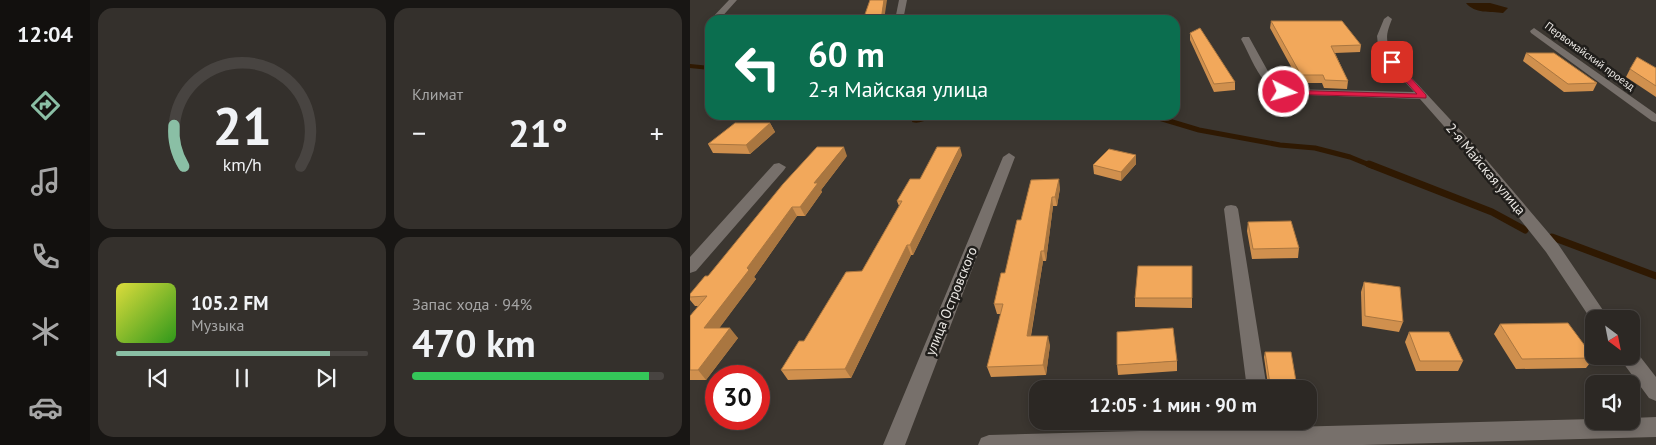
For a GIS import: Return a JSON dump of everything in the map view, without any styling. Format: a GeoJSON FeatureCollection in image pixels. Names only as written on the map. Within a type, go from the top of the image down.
{"type":"FeatureCollection","features":[{"type":"Feature","properties":{"kind":"street"},"geometry":{"type":"LineString","coordinates":[[719,15],[733,0]]}},
{"type":"Feature","properties":{"kind":"street"},"geometry":{"type":"LineString","coordinates":[[900,15],[903,0]]}},
{"type":"Feature","properties":{"kind":"street","name":"2-я Майская улица"},"geometry":{"type":"LineString","coordinates":[[1388,19],[1381,36],[1383,45],[1392,62],[1469,147],[1552,248],[1594,310]]}},
{"type":"Feature","properties":{"kind":"street","name":"Первомайский проезд"},"geometry":{"type":"LineString","coordinates":[[1534,31],[1656,119]]}},
{"type":"Feature","properties":{"kind":"street"},"geometry":{"type":"LineString","coordinates":[[1246,39],[1275,89],[1284,92],[1423,96]]}},
{"type":"Feature","properties":{"kind":"street","name":"улица Островского"},"geometry":{"type":"LineString","coordinates":[[894,445],[1009,157]]}},
{"type":"Feature","properties":{"kind":"street"},"geometry":{"type":"LineString","coordinates":[[690,267],[779,167]]}},
{"type":"Feature","properties":{"kind":"street"},"geometry":{"type":"LineString","coordinates":[[1231,209],[1256,380]]}},
{"type":"Feature","properties":{"kind":"street"},"geometry":{"type":"LineString","coordinates":[[1635,365],[1656,392]]}},
{"type":"Feature","properties":{"kind":"street"},"geometry":{"type":"LineString","coordinates":[[1317,429],[1656,427]]}},
{"type":"Feature","properties":{"kind":"street"},"geometry":{"type":"LineString","coordinates":[[988,445],[1245,430]]}},
{"type":"Feature","properties":{"kind":"shaded area"},"geometry":{"type":"Polygon","coordinates":[[[1466,3],[1490,3],[1508,8],[1503,13],[1483,11],[1474,9],[1466,3]]]}},
{"type":"Feature","properties":{"kind":"shaded area"},"geometry":{"type":"Polygon","coordinates":[[[913,120],[929,120],[917,123],[912,122],[913,120]]]}},
{"type":"Feature","properties":{"kind":"building"},"geometry":{"type":"Polygon","coordinates":[[[870,0],[884,0],[882,15],[865,15],[870,0]]]}},
{"type":"Feature","properties":{"kind":"building"},"geometry":{"type":"Polygon","coordinates":[[[1271,21],[1342,21],[1361,45],[1331,46],[1348,81],[1325,80],[1323,75],[1301,75],[1271,21]]]}},
{"type":"Feature","properties":{"kind":"building"},"geometry":{"type":"Polygon","coordinates":[[[1200,28],[1235,82],[1214,84],[1190,33],[1200,28]]]}},
{"type":"Feature","properties":{"kind":"building"},"geometry":{"type":"Polygon","coordinates":[[[1526,53],[1554,53],[1597,83],[1568,84],[1526,53]]]}},
{"type":"Feature","properties":{"kind":"building"},"geometry":{"type":"Polygon","coordinates":[[[1637,57],[1656,68],[1656,86],[1630,69],[1637,57]]]}},
{"type":"Feature","properties":{"kind":"building"},"geometry":{"type":"Polygon","coordinates":[[[735,123],[770,123],[746,145],[708,144],[735,123]]]}},
{"type":"Feature","properties":{"kind":"building"},"geometry":{"type":"Polygon","coordinates":[[[817,147],[844,147],[814,183],[818,183],[800,207],[792,207],[747,268],[749,270],[704,328],[730,328],[698,370],[690,370],[690,316],[707,296],[690,297],[690,294],[705,276],[708,276],[783,184],[817,147]]]}},
{"type":"Feature","properties":{"kind":"building"},"geometry":{"type":"Polygon","coordinates":[[[937,147],[960,147],[910,245],[907,245],[845,369],[781,370],[799,341],[804,341],[846,272],[862,271],[902,201],[897,201],[910,179],[920,179],[937,147]]]}},
{"type":"Feature","properties":{"kind":"building"},"geometry":{"type":"Polygon","coordinates":[[[1109,149],[1136,155],[1121,172],[1093,165],[1109,149]]]}},
{"type":"Feature","properties":{"kind":"building"},"geometry":{"type":"Polygon","coordinates":[[[1059,179],[1055,197],[1052,197],[1044,251],[1041,251],[1027,336],[1048,336],[1043,365],[987,367],[1003,304],[994,304],[1001,273],[1005,273],[1017,220],[1021,220],[1031,180],[1059,179]]]}},
{"type":"Feature","properties":{"kind":"building"},"geometry":{"type":"Polygon","coordinates":[[[1291,221],[1299,248],[1253,249],[1248,222],[1291,221]]]}},
{"type":"Feature","properties":{"kind":"building"},"geometry":{"type":"Polygon","coordinates":[[[1138,266],[1192,266],[1192,298],[1135,298],[1138,266]]]}},
{"type":"Feature","properties":{"kind":"building"},"geometry":{"type":"Polygon","coordinates":[[[1364,282],[1400,287],[1403,322],[1365,316],[1364,282]]]}},
{"type":"Feature","properties":{"kind":"building"},"geometry":{"type":"Polygon","coordinates":[[[1568,323],[1585,346],[1585,358],[1522,359],[1500,324],[1568,323]]]}},
{"type":"Feature","properties":{"kind":"building"},"geometry":{"type":"Polygon","coordinates":[[[1173,328],[1177,361],[1117,365],[1117,332],[1173,328]]]}},
{"type":"Feature","properties":{"kind":"building"},"geometry":{"type":"Polygon","coordinates":[[[1409,332],[1449,332],[1463,361],[1420,361],[1409,332]]]}},
{"type":"Feature","properties":{"kind":"building"},"geometry":{"type":"Polygon","coordinates":[[[1265,352],[1291,352],[1296,380],[1269,380],[1265,352]]]}},
{"type":"Feature","properties":{"kind":"waterway"},"geometry":{"type":"LineString","coordinates":[[690,66],[705,68]]}},
{"type":"Feature","properties":{"kind":"waterway"},"geometry":{"type":"LineString","coordinates":[[1166,120],[1199,130],[1280,145],[1315,148],[1350,157],[1372,166]]}},
{"type":"Feature","properties":{"kind":"waterway"},"geometry":{"type":"LineString","coordinates":[[1369,164],[1492,212],[1525,230]]}},
{"type":"Feature","properties":{"kind":"waterway"},"geometry":{"type":"LineString","coordinates":[[1552,237],[1656,276]]}},
{"type":"Feature","properties":{"kind":"route"},"geometry":{"type":"LineString","coordinates":[[1284,92],[1295,94],[1423,96],[1392,62]]}}]}
